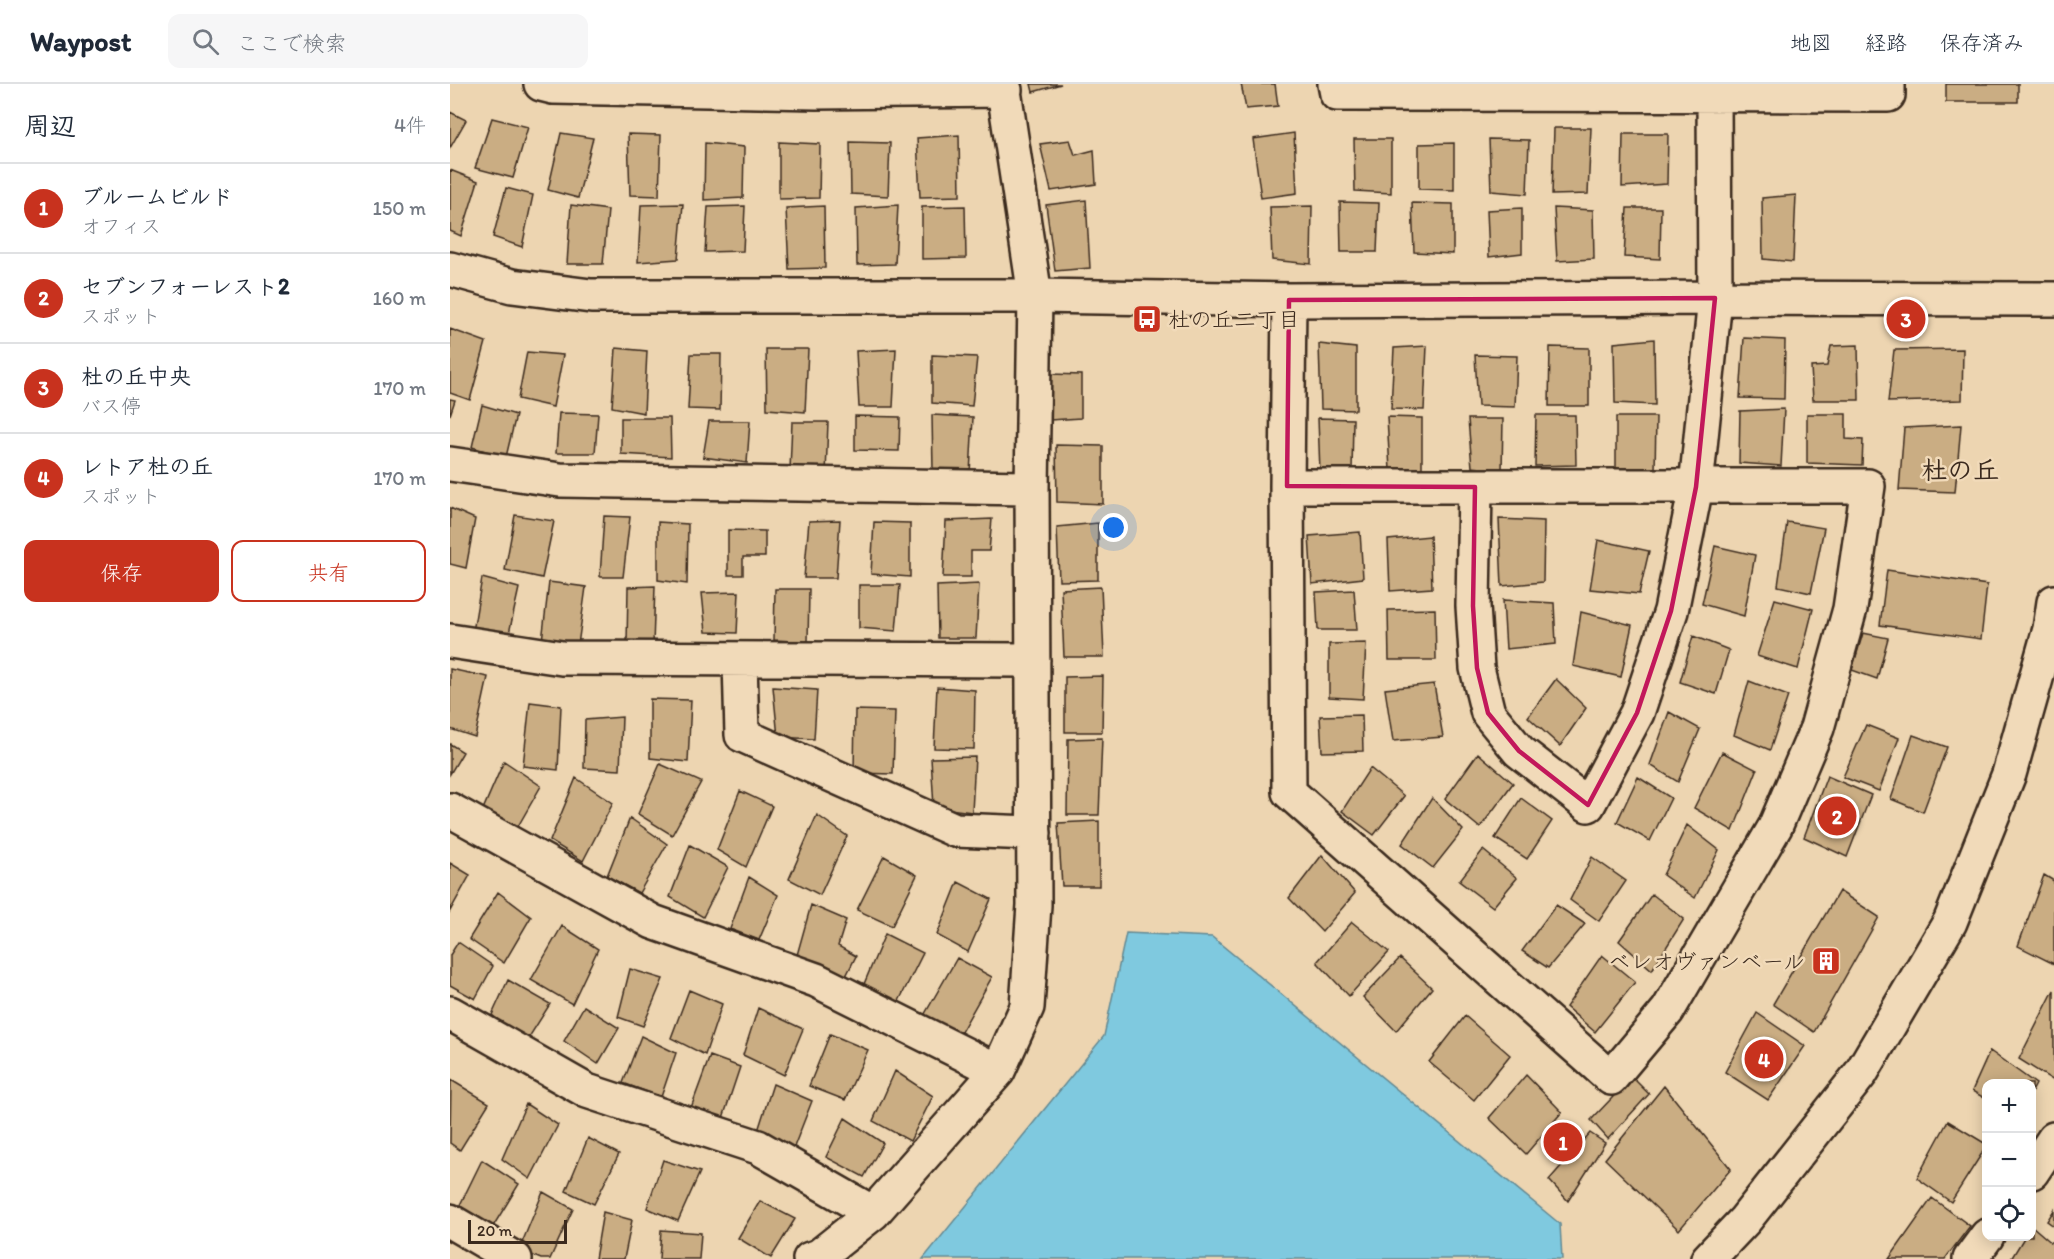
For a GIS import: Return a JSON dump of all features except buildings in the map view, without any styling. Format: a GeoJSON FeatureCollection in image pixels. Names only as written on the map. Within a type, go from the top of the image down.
{"type":"FeatureCollection","features":[{"type":"Feature","properties":{"kind":"street"},"geometry":{"type":"LineString","coordinates":[[541,84],[553,87],[816,92],[1004,87],[1035,296],[1032,488],[1034,905],[1027,1007],[998,1071],[873,1213],[819,1256],[810,1259]]}},
{"type":"Feature","properties":{"kind":"street"},"geometry":{"type":"LineString","coordinates":[[1335,84],[1337,94],[1888,96],[1888,84]]}},
{"type":"Feature","properties":{"kind":"street"},"geometry":{"type":"LineString","coordinates":[[1475,487],[1473,606],[1477,668],[1488,712],[1519,751],[1588,806],[1637,713],[1671,611],[1696,487],[1714,298],[1714,95]]}},
{"type":"Feature","properties":{"kind":"street"},"geometry":{"type":"LineString","coordinates":[[450,269],[512,286],[591,296],[1035,296],[1289,300],[2054,299]]}},
{"type":"Feature","properties":{"kind":"street"},"geometry":{"type":"LineString","coordinates":[[1287,486],[1868,486],[1850,609],[1817,728],[1776,827],[1668,1010],[1611,1078],[1289,792],[1287,486],[1289,300]]}},
{"type":"Feature","properties":{"kind":"street"},"geometry":{"type":"LineString","coordinates":[[450,464],[560,480],[1032,488]]}},
{"type":"Feature","properties":{"kind":"street"},"geometry":{"type":"LineString","coordinates":[[1708,1259],[1745,1220],[1861,1073],[1950,922],[2009,774],[2050,629],[2054,602]]}},
{"type":"Feature","properties":{"kind":"street"},"geometry":{"type":"LineString","coordinates":[[450,641],[562,658],[1033,660]]}},
{"type":"Feature","properties":{"kind":"street"},"geometry":{"type":"LineString","coordinates":[[741,660],[742,735],[955,830],[1034,833]]}},
{"type":"Feature","properties":{"kind":"street"},"geometry":{"type":"LineString","coordinates":[[450,810],[653,922],[816,980],[998,1071]]}},
{"type":"Feature","properties":{"kind":"street"},"geometry":{"type":"LineString","coordinates":[[450,1013],[587,1091],[758,1147],[873,1213]]}},
{"type":"Feature","properties":{"kind":"street"},"geometry":{"type":"LineString","coordinates":[[2036,1165],[2054,1139]]}},
{"type":"Feature","properties":{"kind":"street"},"geometry":{"type":"LineString","coordinates":[[450,1221],[515,1259]]}},
{"type":"Feature","properties":{"kind":"street"},"geometry":{"type":"LineString","coordinates":[[1970,1259],[1983,1241]]}},
{"type":"Feature","properties":{"kind":"highlighted area"},"geometry":{"type":"Polygon","coordinates":[[[1715,298],[1696,487],[1671,611],[1637,713],[1588,805],[1519,751],[1488,713],[1477,668],[1473,606],[1475,487],[1287,486],[1289,300],[1715,298]]]}},
{"type":"Feature","properties":{"kind":"water"},"geometry":{"type":"Polygon","coordinates":[[[1126,933],[1212,937],[1560,1224],[1562,1259],[923,1259],[1104,1036],[1126,933]]]}},
{"type":"Feature","properties":{"kind":"place","name":"杜の丘二丁目"},"geometry":{"type":"Point","coordinates":[1147,319]}},
{"type":"Feature","properties":{"kind":"place","name":"杜の丘中央"},"geometry":{"type":"Point","coordinates":[1906,319]}},
{"type":"Feature","properties":{"kind":"place","name":"セブンフォーレスト2"},"geometry":{"type":"Point","coordinates":[1837,816]}},
{"type":"Feature","properties":{"kind":"place","name":"ベレオヴァンベール"},"geometry":{"type":"Point","coordinates":[1826,961]}},
{"type":"Feature","properties":{"kind":"place","name":"レトア杜の丘"},"geometry":{"type":"Point","coordinates":[1764,1059]}},
{"type":"Feature","properties":{"kind":"place","name":"ブルームビルド"},"geometry":{"type":"Point","coordinates":[1563,1142]}},
{"type":"Feature","properties":{"kind":"district","name":"杜の丘"},"geometry":{"type":"Point","coordinates":[1960,470]}}]}
